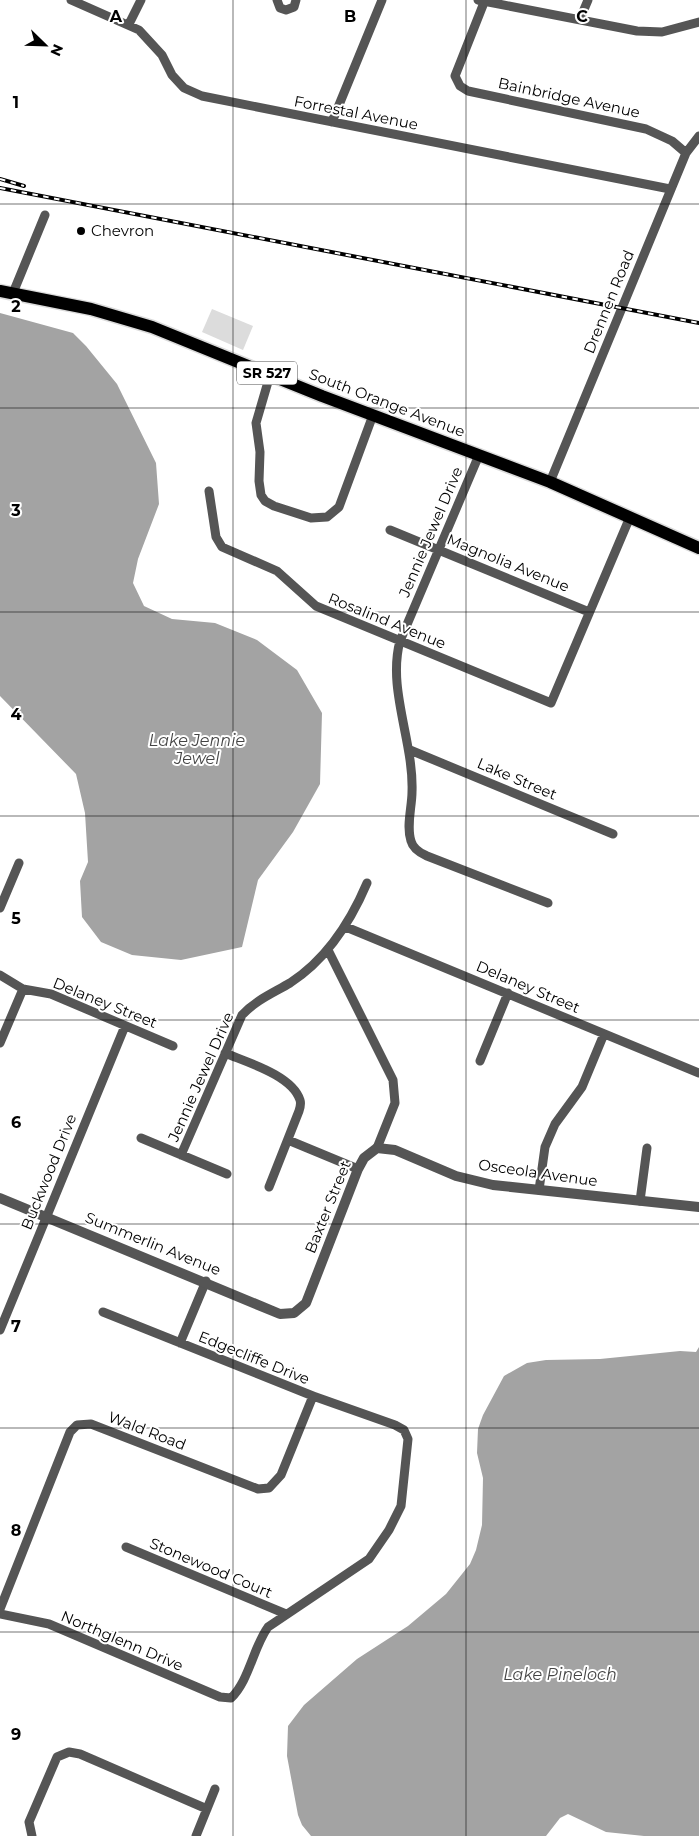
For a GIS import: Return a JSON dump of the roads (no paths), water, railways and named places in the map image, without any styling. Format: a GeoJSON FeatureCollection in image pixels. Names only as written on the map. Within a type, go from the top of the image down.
{"type":"FeatureCollection","features":[{"type":"Feature","properties":{"kind":"main road","name":"South Orange Avenue"},"geometry":{"type":"LineString","coordinates":[[6,292],[61,302],[123,317],[187,340],[270,375],[550,482],[699,548]]}},
{"type":"Feature","properties":{"kind":"street","name":"Forrestal Avenue"},"geometry":{"type":"LineString","coordinates":[[71,0],[129,24],[149,40],[162,55],[172,75],[184,88],[202,96],[670,189]]}},
{"type":"Feature","properties":{"kind":"street"},"geometry":{"type":"LineString","coordinates":[[129,24],[141,0]]}},
{"type":"Feature","properties":{"kind":"street"},"geometry":{"type":"LineString","coordinates":[[277,0],[280,8],[286,10],[294,7],[296,0]]}},
{"type":"Feature","properties":{"kind":"street"},"geometry":{"type":"LineString","coordinates":[[332,122],[382,0]]}},
{"type":"Feature","properties":{"kind":"street"},"geometry":{"type":"LineString","coordinates":[[580,19],[588,0]]}},
{"type":"Feature","properties":{"kind":"street"},"geometry":{"type":"LineString","coordinates":[[483,1],[637,30],[662,32],[699,22]]}},
{"type":"Feature","properties":{"kind":"street","name":"Bainbridge Avenue"},"geometry":{"type":"LineString","coordinates":[[483,1],[455,76],[460,86],[468,91],[646,129],[672,141],[686,153]]}},
{"type":"Feature","properties":{"kind":"street","name":"Drennen Road"},"geometry":{"type":"LineString","coordinates":[[550,482],[670,189],[686,153],[699,136]]}},
{"type":"Feature","properties":{"kind":"street"},"geometry":{"type":"LineString","coordinates":[[6,292],[45,214]]}},
{"type":"Feature","properties":{"kind":"street"},"geometry":{"type":"LineString","coordinates":[[270,375],[258,410],[256,433],[260,452],[260,489],[266,501],[274,506],[319,520],[334,513],[339,508],[373,415]]}},
{"type":"Feature","properties":{"kind":"street","name":"Jennie Jewel Drive"},"geometry":{"type":"LineString","coordinates":[[479,455],[400,641],[396,658],[395,674],[410,750],[412,791],[410,826],[412,844],[421,853],[548,903]]}},
{"type":"Feature","properties":{"kind":"street","name":"Rosalind Avenue"},"geometry":{"type":"LineString","coordinates":[[208,491],[216,537],[222,546],[276,571],[316,606],[551,703],[589,612]]}},
{"type":"Feature","properties":{"kind":"street"},"geometry":{"type":"LineString","coordinates":[[589,612],[630,517]]}},
{"type":"Feature","properties":{"kind":"street","name":"Magnolia Avenue"},"geometry":{"type":"LineString","coordinates":[[390,530],[589,612]]}},
{"type":"Feature","properties":{"kind":"street","name":"Lake Street"},"geometry":{"type":"LineString","coordinates":[[410,750],[613,834]]}},
{"type":"Feature","properties":{"kind":"street"},"geometry":{"type":"LineString","coordinates":[[0,908],[19,863]]}},
{"type":"Feature","properties":{"kind":"street","name":"Jennie Jewel Drive"},"geometry":{"type":"LineString","coordinates":[[180,1154],[237,1025],[252,1005],[306,972],[328,950],[346,927],[367,883]]}},
{"type":"Feature","properties":{"kind":"street","name":"Delaney Street"},"geometry":{"type":"LineString","coordinates":[[346,927],[699,1073]]}},
{"type":"Feature","properties":{"kind":"street","name":"Baxter Street"},"geometry":{"type":"LineString","coordinates":[[294,1313],[300,1309],[310,1294],[358,1168],[364,1158],[377,1148],[395,1103],[393,1080],[328,950]]}},
{"type":"Feature","properties":{"kind":"street","name":"Delaney Street"},"geometry":{"type":"LineString","coordinates":[[0,975],[23,989],[51,994],[173,1046]]}},
{"type":"Feature","properties":{"kind":"street"},"geometry":{"type":"LineString","coordinates":[[0,1043],[23,989]]}},
{"type":"Feature","properties":{"kind":"street"},"geometry":{"type":"LineString","coordinates":[[480,1061],[508,993]]}},
{"type":"Feature","properties":{"kind":"street","name":"Buckwood Drive"},"geometry":{"type":"LineString","coordinates":[[0,1330],[125,1026]]}},
{"type":"Feature","properties":{"kind":"street"},"geometry":{"type":"LineString","coordinates":[[539,1190],[545,1147],[555,1124],[582,1087],[604,1034]]}},
{"type":"Feature","properties":{"kind":"street"},"geometry":{"type":"LineString","coordinates":[[224,1053],[278,1076],[291,1086],[300,1100],[300,1111],[269,1187]]}},
{"type":"Feature","properties":{"kind":"street"},"geometry":{"type":"LineString","coordinates":[[141,1138],[227,1174]]}},
{"type":"Feature","properties":{"kind":"street"},"geometry":{"type":"LineString","coordinates":[[288,1140],[358,1168]]}},
{"type":"Feature","properties":{"kind":"street","name":"Osceola Avenue"},"geometry":{"type":"LineString","coordinates":[[377,1148],[395,1150],[439,1170],[473,1180],[539,1190],[699,1207]]}},
{"type":"Feature","properties":{"kind":"street"},"geometry":{"type":"LineString","coordinates":[[640,1201],[648,1148]]}},
{"type":"Feature","properties":{"kind":"street","name":"Summerlin Avenue"},"geometry":{"type":"LineString","coordinates":[[0,1198],[206,1281],[280,1314],[294,1313]]}},
{"type":"Feature","properties":{"kind":"street"},"geometry":{"type":"LineString","coordinates":[[180,1343],[206,1281]]}},
{"type":"Feature","properties":{"kind":"street","name":"Edgecliffe Drive"},"geometry":{"type":"LineString","coordinates":[[103,1312],[313,1396],[395,1425],[404,1430],[408,1439],[401,1506],[389,1530],[369,1559],[348,1575],[286,1614]]}},
{"type":"Feature","properties":{"kind":"street","name":"Wald Road"},"geometry":{"type":"LineString","coordinates":[[0,1609],[70,1432],[77,1425],[91,1424],[258,1489],[269,1488],[281,1475],[313,1396]]}},
{"type":"Feature","properties":{"kind":"street","name":"Stonewood Court"},"geometry":{"type":"LineString","coordinates":[[126,1547],[286,1614]]}},
{"type":"Feature","properties":{"kind":"street","name":"Northglenn Drive"},"geometry":{"type":"LineString","coordinates":[[0,1614],[48,1624],[220,1697],[231,1698],[238,1691],[258,1641],[268,1627],[286,1614]]}},
{"type":"Feature","properties":{"kind":"street"},"geometry":{"type":"LineString","coordinates":[[32,1836],[29,1822],[57,1758],[69,1752],[80,1754],[207,1808]]}},
{"type":"Feature","properties":{"kind":"street"},"geometry":{"type":"LineString","coordinates":[[196,1836],[216,1789]]}},
{"type":"Feature","properties":{"kind":"water","name":"Lake Jennie Jewel"},"geometry":{"type":"Polygon","coordinates":[[[0,313],[73,333],[117,384],[156,463],[159,504],[138,559],[133,583],[144,606],[172,619],[215,623],[257,640],[297,670],[322,713],[320,784],[293,832],[258,880],[242,947],[181,960],[132,955],[101,942],[82,917],[80,881],[88,862],[85,813],[76,774],[0,696],[0,313]]]}},
{"type":"Feature","properties":{"kind":"water","name":"Lake Pineloch"},"geometry":{"type":"Polygon","coordinates":[[[699,1347],[699,1836],[644,1836],[606,1832],[568,1814],[560,1818],[546,1836],[311,1836],[302,1825],[298,1815],[287,1756],[288,1726],[304,1705],[357,1659],[408,1626],[446,1594],[470,1564],[476,1550],[482,1525],[483,1478],[477,1453],[478,1429],[483,1415],[504,1376],[527,1363],[546,1360],[600,1359],[680,1351],[696,1352],[699,1347]]]}},
{"type":"Feature","properties":{"kind":"railway"},"geometry":{"type":"LineString","coordinates":[[0,179],[24,186]]}},
{"type":"Feature","properties":{"kind":"railway"},"geometry":{"type":"LineString","coordinates":[[0,188],[699,323]]}},
{"type":"Feature","properties":{"kind":"place","name":"Chevron"},"geometry":{"type":"Point","coordinates":[81,231]}}]}
